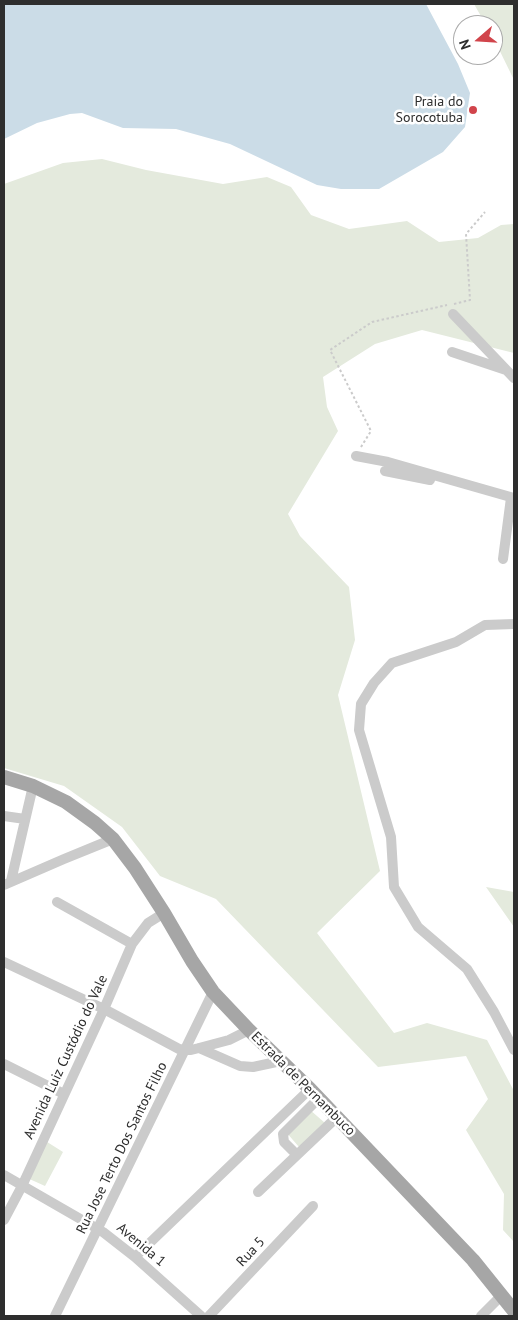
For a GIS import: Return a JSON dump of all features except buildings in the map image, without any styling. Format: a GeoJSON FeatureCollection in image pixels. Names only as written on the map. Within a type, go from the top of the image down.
{"type":"FeatureCollection","features":[{"type":"Feature","properties":{"kind":"main road","name":"Estrada de Pernambuco"},"geometry":{"type":"LineString","coordinates":[[4,777],[33,786],[56,797],[77,809],[113,839],[135,868],[213,992],[315,1094],[473,1260],[514,1311]]}},
{"type":"Feature","properties":{"kind":"street"},"geometry":{"type":"LineString","coordinates":[[453,314],[512,374]]}},
{"type":"Feature","properties":{"kind":"street"},"geometry":{"type":"LineString","coordinates":[[452,352],[512,374]]}},
{"type":"Feature","properties":{"kind":"street"},"geometry":{"type":"LineString","coordinates":[[356,456],[392,469],[438,482]]}},
{"type":"Feature","properties":{"kind":"street"},"geometry":{"type":"LineString","coordinates":[[392,469],[513,498],[503,559]]}},
{"type":"Feature","properties":{"kind":"street"},"geometry":{"type":"LineString","coordinates":[[514,624],[485,624],[456,642],[392,663],[374,683],[361,704],[359,730],[391,838],[394,887],[418,927],[467,970],[494,1012],[514,1050]]}},
{"type":"Feature","properties":{"kind":"street"},"geometry":{"type":"LineString","coordinates":[[8,883],[33,786]]}},
{"type":"Feature","properties":{"kind":"street"},"geometry":{"type":"LineString","coordinates":[[4,816],[25,819]]}},
{"type":"Feature","properties":{"kind":"street"},"geometry":{"type":"LineString","coordinates":[[8,883],[113,839]]}},
{"type":"Feature","properties":{"kind":"street"},"geometry":{"type":"LineString","coordinates":[[57,902],[132,944]]}},
{"type":"Feature","properties":{"kind":"street","name":"Avenida Luiz Custódio do Vale"},"geometry":{"type":"LineString","coordinates":[[4,1220],[22,1186],[132,944],[148,923],[164,913]]}},
{"type":"Feature","properties":{"kind":"street"},"geometry":{"type":"LineString","coordinates":[[4,962],[104,1009],[173,1047],[184,1050],[199,1048],[229,1040],[249,1030]]}},
{"type":"Feature","properties":{"kind":"street","name":"Rua Jose Terto Dos Santos Filho"},"geometry":{"type":"LineString","coordinates":[[55,1316],[213,992]]}},
{"type":"Feature","properties":{"kind":"street"},"geometry":{"type":"LineString","coordinates":[[199,1048],[240,1066],[253,1067],[281,1061]]}},
{"type":"Feature","properties":{"kind":"street"},"geometry":{"type":"LineString","coordinates":[[4,1064],[64,1094]]}},
{"type":"Feature","properties":{"kind":"street"},"geometry":{"type":"LineString","coordinates":[[296,1154],[284,1142],[282,1134],[315,1094]]}},
{"type":"Feature","properties":{"kind":"street"},"geometry":{"type":"LineString","coordinates":[[135,1257],[315,1094]]}},
{"type":"Feature","properties":{"kind":"street"},"geometry":{"type":"LineString","coordinates":[[258,1192],[337,1117]]}},
{"type":"Feature","properties":{"kind":"street","name":"Avenida 1"},"geometry":{"type":"LineString","coordinates":[[4,1175],[98,1229],[135,1257],[201,1316]]}},
{"type":"Feature","properties":{"kind":"street","name":"Rua 5"},"geometry":{"type":"LineString","coordinates":[[209,1316],[313,1206]]}},
{"type":"Feature","properties":{"kind":"street"},"geometry":{"type":"LineString","coordinates":[[481,1316],[502,1295]]}},
{"type":"Feature","properties":{"kind":"path"},"geometry":{"type":"LineString","coordinates":[[356,456],[371,431],[330,350],[372,322],[470,300],[466,234],[485,212]]}},
{"type":"Feature","properties":{"kind":"shaded area"},"geometry":{"type":"Polygon","coordinates":[[[474,4],[514,4],[514,80],[503,57],[503,15],[480,15],[474,4]]]}},
{"type":"Feature","properties":{"kind":"shaded area"},"geometry":{"type":"Polygon","coordinates":[[[102,159],[146,170],[223,184],[267,177],[291,187],[311,215],[349,229],[407,221],[439,242],[478,238],[501,225],[514,224],[514,353],[422,330],[375,344],[323,377],[327,407],[338,431],[288,514],[300,536],[349,587],[355,640],[338,695],[380,871],[317,933],[394,1033],[427,1023],[487,1040],[514,1091],[514,1242],[503,1230],[504,1194],[466,1130],[488,1099],[466,1056],[378,1067],[216,899],[160,876],[122,827],[64,786],[4,768],[4,184],[63,163],[102,159]]]}},
{"type":"Feature","properties":{"kind":"shaded area"},"geometry":{"type":"Polygon","coordinates":[[[486,887],[514,892],[514,927],[486,887]]]}},
{"type":"Feature","properties":{"kind":"shaded area"},"geometry":{"type":"Polygon","coordinates":[[[309,1109],[325,1123],[299,1147],[286,1132],[309,1109]]]}},
{"type":"Feature","properties":{"kind":"shaded area"},"geometry":{"type":"Polygon","coordinates":[[[44,1140],[63,1152],[45,1186],[25,1177],[44,1140]]]}},
{"type":"Feature","properties":{"kind":"water"},"geometry":{"type":"Polygon","coordinates":[[[4,4],[426,4],[453,55],[453,65],[458,65],[470,93],[465,127],[443,152],[379,189],[341,189],[317,185],[230,144],[176,129],[123,128],[82,113],[70,114],[37,123],[4,139],[4,4]]]}},
{"type":"Feature","properties":{"kind":"place","name":"Praia do Sorocotuba"},"geometry":{"type":"Point","coordinates":[473,110]}}]}
